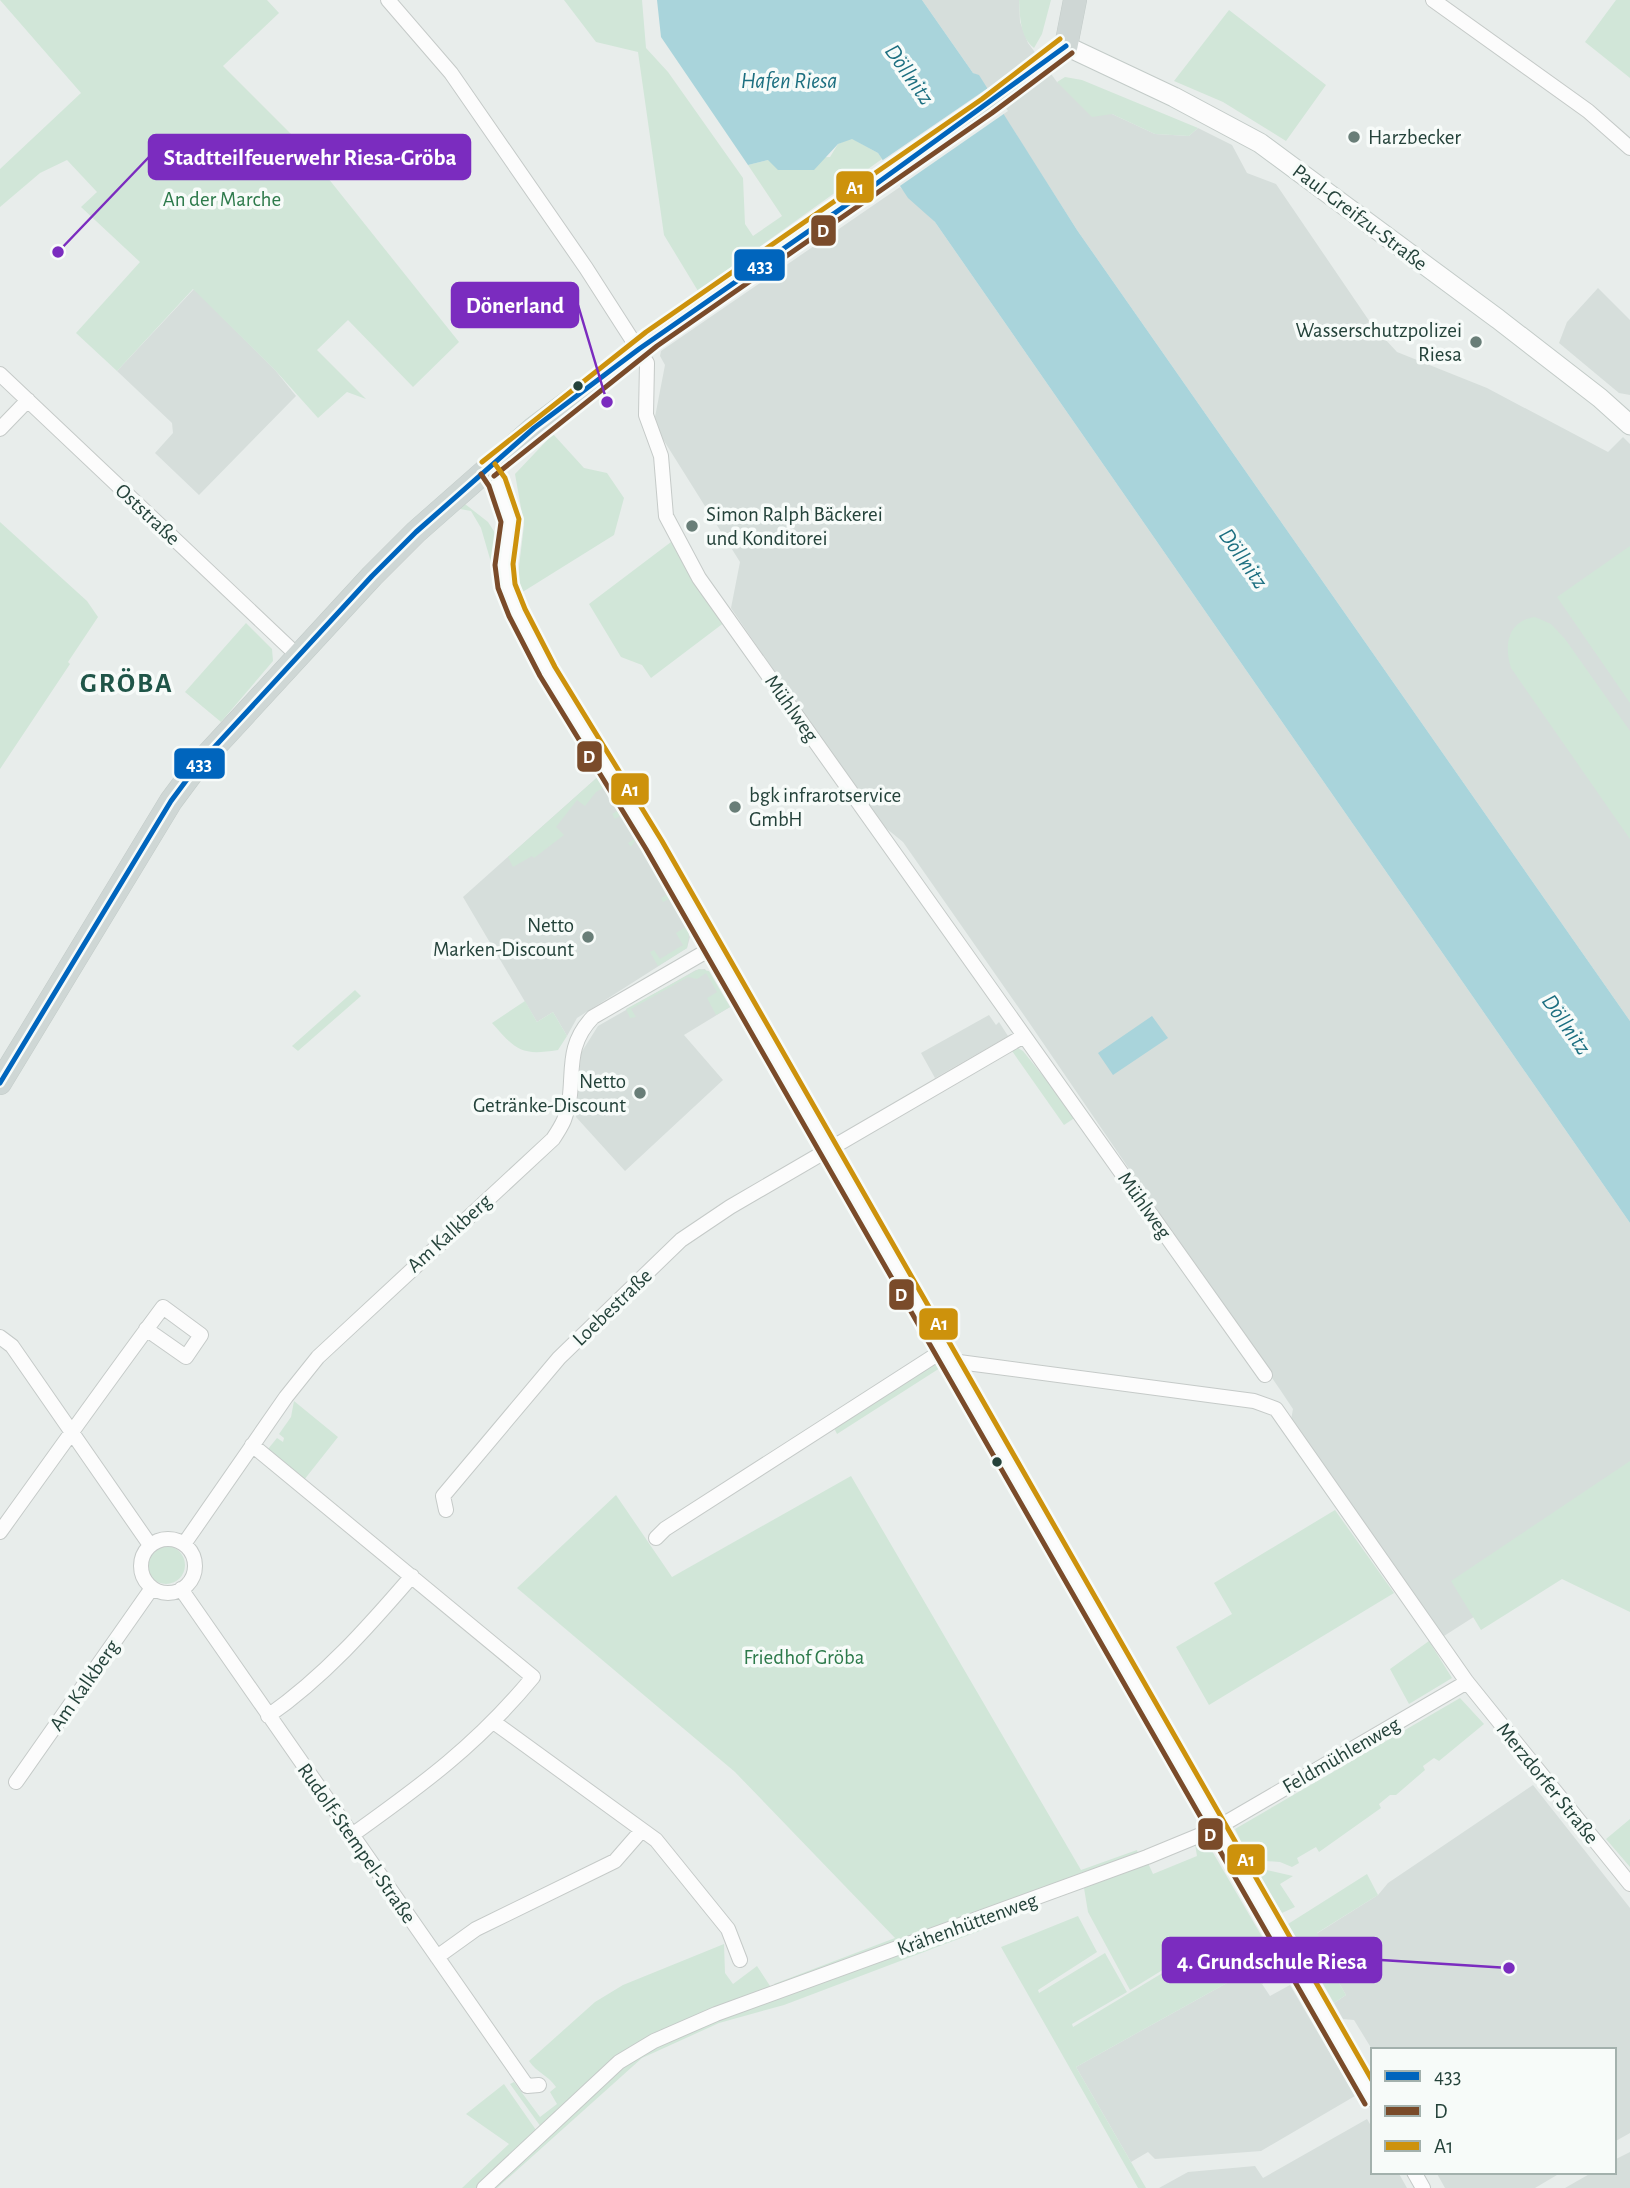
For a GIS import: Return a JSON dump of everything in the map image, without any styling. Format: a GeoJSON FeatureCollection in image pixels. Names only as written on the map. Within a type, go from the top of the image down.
{"type":"FeatureCollection","features":[{"type":"Feature","properties":{"kind":"main road"},"geometry":{"type":"LineString","coordinates":[[0,1083],[171,801],[197,766],[297,655],[416,532],[552,412],[1043,66],[1066,46],[1075,0]]}},
{"type":"Feature","properties":{"kind":"main road","name":"Paul-Greifzu-Straße"},"geometry":{"type":"LineString","coordinates":[[1066,46],[1174,97],[1260,143],[1508,327],[1630,425]]}},
{"type":"Feature","properties":{"kind":"street","name":"Mühlweg"},"geometry":{"type":"LineString","coordinates":[[388,0],[451,73],[639,349],[649,375],[646,415],[661,456],[666,516],[684,555],[869,821],[894,850],[1022,1037],[1265,1375]]}},
{"type":"Feature","properties":{"kind":"street"},"geometry":{"type":"LineString","coordinates":[[1433,0],[1588,111],[1630,148]]}},
{"type":"Feature","properties":{"kind":"street","name":"Oststraße"},"geometry":{"type":"LineString","coordinates":[[0,374],[297,655]]}},
{"type":"Feature","properties":{"kind":"street"},"geometry":{"type":"LineString","coordinates":[[0,429],[28,400]]}},
{"type":"Feature","properties":{"kind":"street"},"geometry":{"type":"LineString","coordinates":[[488,468],[497,482],[510,520],[505,575],[517,613],[547,671],[712,948],[1215,1829],[1371,2097]]}},
{"type":"Feature","properties":{"kind":"street","name":"Am Kalkberg"},"geometry":{"type":"LineString","coordinates":[[184,1544],[285,1397],[329,1345],[553,1139],[565,1118],[572,1050],[581,1029],[593,1017],[712,948]]}},
{"type":"Feature","properties":{"kind":"street"},"geometry":{"type":"LineString","coordinates":[[828,1150],[1022,1037]]}},
{"type":"Feature","properties":{"kind":"street","name":"Loebestraße"},"geometry":{"type":"LineString","coordinates":[[446,1510],[443,1496],[526,1395],[587,1329],[681,1240],[828,1150]]}},
{"type":"Feature","properties":{"kind":"street"},"geometry":{"type":"LineString","coordinates":[[0,1532],[146,1329]]}},
{"type":"Feature","properties":{"kind":"street"},"geometry":{"type":"LineString","coordinates":[[0,1336],[12,1346],[150,1545]]}},
{"type":"Feature","properties":{"kind":"street"},"geometry":{"type":"LineString","coordinates":[[656,1538],[665,1529],[942,1351]]}},
{"type":"Feature","properties":{"kind":"street","name":"Merzdorfer Straße"},"geometry":{"type":"LineString","coordinates":[[950,1364],[959,1362],[1254,1401],[1276,1409],[1467,1682],[1630,1884]]}},
{"type":"Feature","properties":{"kind":"street"},"geometry":{"type":"LineString","coordinates":[[252,1445],[533,1677],[495,1723],[436,1776],[352,1835]]}},
{"type":"Feature","properties":{"kind":"street"},"geometry":{"type":"LineString","coordinates":[[166,1539],[184,1544],[195,1563],[192,1578],[181,1589],[170,1593],[152,1588],[141,1567],[150,1545],[166,1539]]}},
{"type":"Feature","properties":{"kind":"street"},"geometry":{"type":"LineString","coordinates":[[268,1716],[324,1671],[367,1628],[412,1576]]}},
{"type":"Feature","properties":{"kind":"street","name":"Am Kalkberg"},"geometry":{"type":"LineString","coordinates":[[16,1782],[152,1588]]}},
{"type":"Feature","properties":{"kind":"street","name":"Rudolf-Stempel-Straße"},"geometry":{"type":"LineString","coordinates":[[181,1589],[527,2086],[539,2085]]}},
{"type":"Feature","properties":{"kind":"street","name":"Feldmühlenweg"},"geometry":{"type":"LineString","coordinates":[[1215,1829],[1467,1682]]}},
{"type":"Feature","properties":{"kind":"street"},"geometry":{"type":"LineString","coordinates":[[495,1723],[656,1840],[728,1930],[740,1960]]}},
{"type":"Feature","properties":{"kind":"street","name":"Krähenhüttenweg"},"geometry":{"type":"LineString","coordinates":[[484,2188],[619,2062],[654,2041],[716,2014],[1134,1862],[1215,1829]]}},
{"type":"Feature","properties":{"kind":"street"},"geometry":{"type":"LineString","coordinates":[[437,1957],[476,1929],[615,1861],[642,1830]]}},
{"type":"Feature","properties":{"kind":"shaded area"},"geometry":{"type":"Polygon","coordinates":[[[922,0],[1019,0],[1020,22],[1028,43],[1057,82],[1112,114],[1155,134],[1189,136],[1198,128],[1232,145],[1247,173],[1276,184],[1372,325],[1397,352],[1487,388],[1608,452],[1623,437],[1630,444],[1630,1021],[1077,230],[979,76],[973,73],[922,0]]]}},
{"type":"Feature","properties":{"kind":"shaded area"},"geometry":{"type":"Polygon","coordinates":[[[900,187],[935,222],[1630,1223],[1630,1517],[1444,1636],[1291,1420],[1293,1409],[1028,1021],[903,842],[876,820],[731,608],[740,562],[661,436],[655,417],[665,365],[660,356],[661,351],[900,187]]]}},
{"type":"Feature","properties":{"kind":"shaded area"},"geometry":{"type":"Polygon","coordinates":[[[1598,288],[1630,320],[1630,395],[1619,393],[1559,343],[1567,322],[1598,288]]]}},
{"type":"Feature","properties":{"kind":"shaded area"},"geometry":{"type":"Polygon","coordinates":[[[194,289],[275,370],[296,396],[199,495],[155,453],[173,433],[172,423],[117,371],[194,289]]]}},
{"type":"Feature","properties":{"kind":"shaded area"},"geometry":{"type":"Polygon","coordinates":[[[601,774],[690,926],[687,932],[690,937],[687,948],[577,1018],[567,1036],[553,1012],[537,1022],[463,897],[601,774]]]}},
{"type":"Feature","properties":{"kind":"shaded area"},"geometry":{"type":"Polygon","coordinates":[[[705,969],[730,1007],[684,1035],[723,1080],[625,1171],[576,1117],[581,1053],[598,1026],[696,970],[705,969]]]}},
{"type":"Feature","properties":{"kind":"shaded area"},"geometry":{"type":"Polygon","coordinates":[[[989,1015],[996,1025],[999,1022],[1008,1036],[935,1078],[921,1053],[989,1015]]]}},
{"type":"Feature","properties":{"kind":"shaded area"},"geometry":{"type":"Polygon","coordinates":[[[1533,1785],[1630,1908],[1630,2133],[1616,2141],[1616,2048],[1371,2048],[1354,2020],[1343,2019],[1334,2003],[1346,1995],[1321,1952],[1325,1948],[1316,1934],[1378,1895],[1388,1883],[1533,1785]]]}},
{"type":"Feature","properties":{"kind":"shaded area"},"geometry":{"type":"Polygon","coordinates":[[[1252,1969],[1270,1996],[1290,1985],[1355,2096],[1261,2151],[1155,2159],[1148,2152],[1131,2162],[1076,2067],[1252,1969]]]}},
{"type":"Feature","properties":{"kind":"shaded area"},"geometry":{"type":"Polygon","coordinates":[[[1367,2119],[1371,2126],[1371,2174],[1399,2174],[1407,2188],[1159,2188],[1188,2172],[1255,2166],[1263,2178],[1367,2119]]]}},
{"type":"Feature","properties":{"kind":"shaded area"},"geometry":{"type":"Polygon","coordinates":[[[1630,2152],[1630,2188],[1565,2188],[1590,2174],[1616,2174],[1616,2159],[1630,2152]]]}},
{"type":"Feature","properties":{"kind":"shaded area"},"geometry":{"type":"Polygon","coordinates":[[[1437,2174],[1559,2174],[1535,2188],[1445,2188],[1437,2174]]]}},
{"type":"Feature","properties":{"kind":"green space","name":"An der Marche"},"geometry":{"type":"Polygon","coordinates":[[[0,0],[267,0],[279,13],[223,66],[300,143],[459,342],[413,387],[348,320],[317,350],[366,399],[347,392],[318,418],[275,370],[193,289],[117,371],[76,333],[140,262],[81,207],[97,192],[67,160],[40,173],[0,207],[0,169],[81,93],[0,0]]]}},
{"type":"Feature","properties":{"kind":"green space"},"geometry":{"type":"Polygon","coordinates":[[[564,0],[642,0],[646,48],[668,72],[743,178],[745,224],[753,236],[782,216],[748,165],[768,160],[830,157],[838,144],[851,138],[878,153],[882,159],[698,291],[664,235],[638,52],[596,42],[564,0]]]}},
{"type":"Feature","properties":{"kind":"green space"},"geometry":{"type":"Polygon","coordinates":[[[1019,0],[1051,0],[1042,34],[1034,48],[1023,32],[1019,0]]]}},
{"type":"Feature","properties":{"kind":"green space"},"geometry":{"type":"Polygon","coordinates":[[[1616,0],[1630,0],[1630,78],[1585,42],[1616,0]]]}},
{"type":"Feature","properties":{"kind":"green space"},"geometry":{"type":"Polygon","coordinates":[[[1229,10],[1326,85],[1286,141],[1223,102],[1174,81],[1229,10]]]}},
{"type":"Feature","properties":{"kind":"green space"},"geometry":{"type":"Polygon","coordinates":[[[1065,77],[1082,80],[1198,128],[1189,136],[1155,134],[1112,114],[1092,117],[1057,82],[1065,77]]]}},
{"type":"Feature","properties":{"kind":"green space"},"geometry":{"type":"Polygon","coordinates":[[[553,434],[584,468],[607,473],[624,498],[614,535],[521,593],[518,575],[524,525],[515,474],[553,434]]]}},
{"type":"Feature","properties":{"kind":"green space"},"geometry":{"type":"Polygon","coordinates":[[[465,504],[488,522],[497,536],[495,576],[481,528],[471,511],[460,509],[465,504]]]}},
{"type":"Feature","properties":{"kind":"green space"},"geometry":{"type":"Polygon","coordinates":[[[0,522],[87,601],[98,617],[0,769],[0,522]]]}},
{"type":"Feature","properties":{"kind":"green space"},"geometry":{"type":"Polygon","coordinates":[[[671,542],[725,622],[651,678],[642,665],[621,657],[589,604],[671,542]]]}},
{"type":"Feature","properties":{"kind":"green space"},"geometry":{"type":"Polygon","coordinates":[[[1630,546],[1630,703],[1557,597],[1630,546]]]}},
{"type":"Feature","properties":{"kind":"green space"},"geometry":{"type":"Polygon","coordinates":[[[1535,617],[1551,624],[1565,639],[1630,731],[1630,839],[1511,668],[1508,643],[1513,629],[1526,619],[1535,617]]]}},
{"type":"Feature","properties":{"kind":"green space"},"geometry":{"type":"Polygon","coordinates":[[[246,623],[272,649],[273,661],[221,722],[185,692],[246,623]]]}},
{"type":"Feature","properties":{"kind":"green space"},"geometry":{"type":"Polygon","coordinates":[[[601,774],[638,836],[631,847],[628,843],[636,838],[623,814],[615,819],[612,814],[620,809],[606,786],[596,792],[585,806],[577,800],[556,827],[564,835],[534,858],[532,856],[513,867],[508,857],[601,774]]]}},
{"type":"Feature","properties":{"kind":"green space"},"geometry":{"type":"Polygon","coordinates":[[[651,863],[690,926],[687,948],[658,966],[650,952],[654,950],[660,959],[683,945],[676,933],[687,926],[671,898],[663,902],[661,898],[668,894],[651,863]]]}},
{"type":"Feature","properties":{"kind":"green space"},"geometry":{"type":"Polygon","coordinates":[[[699,969],[709,971],[730,1007],[716,1015],[707,998],[717,992],[706,973],[697,979],[688,977],[631,1009],[636,1017],[630,1018],[626,1009],[699,969]]]}},
{"type":"Feature","properties":{"kind":"green space"},"geometry":{"type":"Polygon","coordinates":[[[355,990],[361,996],[298,1051],[292,1046],[355,990]]]}},
{"type":"Feature","properties":{"kind":"green space"},"geometry":{"type":"Polygon","coordinates":[[[525,1001],[537,1022],[553,1012],[567,1036],[558,1050],[535,1052],[520,1049],[492,1023],[525,1001]]]}},
{"type":"Feature","properties":{"kind":"green space"},"geometry":{"type":"Polygon","coordinates":[[[1018,1048],[1076,1117],[1064,1125],[1012,1051],[1018,1048]]]}},
{"type":"Feature","properties":{"kind":"green space"},"geometry":{"type":"Polygon","coordinates":[[[931,1364],[937,1364],[940,1368],[837,1434],[833,1426],[931,1364]]]}},
{"type":"Feature","properties":{"kind":"green space"},"geometry":{"type":"Polygon","coordinates":[[[294,1401],[338,1437],[304,1480],[268,1449],[277,1438],[283,1442],[284,1438],[279,1434],[291,1417],[294,1401]]]}},
{"type":"Feature","properties":{"kind":"green space"},"geometry":{"type":"Polygon","coordinates":[[[1630,1461],[1630,1612],[1562,1579],[1481,1630],[1451,1581],[1630,1461]]]}},
{"type":"Feature","properties":{"kind":"green space","name":"Friedhof Gröba"},"geometry":{"type":"Polygon","coordinates":[[[851,1476],[1081,1870],[1137,1850],[1138,1854],[777,1987],[774,1984],[895,1938],[735,1772],[517,1588],[616,1495],[672,1577],[851,1476]]]}},
{"type":"Feature","properties":{"kind":"green space"},"geometry":{"type":"Polygon","coordinates":[[[1335,1510],[1394,1593],[1209,1705],[1176,1647],[1232,1614],[1214,1583],[1335,1510]]]}},
{"type":"Feature","properties":{"kind":"green space"},"geometry":{"type":"Polygon","coordinates":[[[166,1546],[179,1552],[185,1565],[179,1578],[166,1584],[153,1578],[147,1565],[153,1552],[166,1546]]]}},
{"type":"Feature","properties":{"kind":"green space"},"geometry":{"type":"Polygon","coordinates":[[[1429,1641],[1452,1678],[1409,1704],[1390,1669],[1429,1641]]]}},
{"type":"Feature","properties":{"kind":"green space"},"geometry":{"type":"Polygon","coordinates":[[[1460,1698],[1484,1724],[1439,1761],[1434,1758],[1423,1766],[1425,1770],[1396,1795],[1390,1795],[1379,1804],[1381,1808],[1319,1852],[1316,1847],[1297,1858],[1299,1863],[1292,1867],[1280,1862],[1250,1860],[1235,1829],[1460,1698]]]}},
{"type":"Feature","properties":{"kind":"green space"},"geometry":{"type":"Polygon","coordinates":[[[1630,1819],[1630,1867],[1606,1839],[1630,1819]]]}},
{"type":"Feature","properties":{"kind":"green space"},"geometry":{"type":"Polygon","coordinates":[[[1205,1839],[1282,1971],[1262,1984],[1252,1969],[1076,2067],[1146,2188],[1138,2188],[1001,1947],[1078,1916],[1097,1952],[1038,1990],[1039,1993],[1105,1953],[1127,1992],[1072,2024],[1073,2027],[1189,1957],[1187,1955],[1130,1990],[1088,1912],[1084,1888],[1148,1863],[1153,1874],[1197,1856],[1195,1844],[1205,1839]]]}},
{"type":"Feature","properties":{"kind":"green space"},"geometry":{"type":"Polygon","coordinates":[[[1256,1870],[1293,1876],[1280,1884],[1295,1907],[1282,1913],[1256,1870]]]}},
{"type":"Feature","properties":{"kind":"green space"},"geometry":{"type":"Polygon","coordinates":[[[1367,1874],[1378,1895],[1317,1933],[1325,1948],[1309,1959],[1288,1924],[1367,1874]]]}},
{"type":"Feature","properties":{"kind":"green space"},"geometry":{"type":"Polygon","coordinates":[[[994,1919],[990,1927],[784,2005],[719,2023],[642,2058],[497,2188],[491,2188],[621,2069],[675,2037],[994,1919]]]}},
{"type":"Feature","properties":{"kind":"green space"},"geometry":{"type":"Polygon","coordinates":[[[724,1944],[725,1973],[733,1984],[757,1966],[772,1989],[674,2025],[541,2127],[510,2084],[514,2082],[540,2117],[557,2104],[550,2092],[556,2087],[529,2061],[595,2002],[623,1985],[724,1944]]]}},
{"type":"Feature","properties":{"kind":"green space"},"geometry":{"type":"Polygon","coordinates":[[[1326,1961],[1346,1995],[1334,2003],[1314,1968],[1326,1961]]]}},
{"type":"Feature","properties":{"kind":"green space"},"geometry":{"type":"Polygon","coordinates":[[[504,2084],[536,2130],[476,2188],[462,2188],[509,2144],[466,2114],[504,2084]]]}},
{"type":"Feature","properties":{"kind":"water","name":"Hafen Riesa"},"geometry":{"type":"Polygon","coordinates":[[[657,0],[922,0],[973,73],[979,75],[1077,230],[1630,1021],[1630,1223],[935,222],[908,198],[878,153],[852,139],[838,144],[814,170],[778,170],[768,160],[748,165],[661,37],[657,0]]]}},
{"type":"Feature","properties":{"kind":"water"},"geometry":{"type":"Polygon","coordinates":[[[1152,1016],[1168,1038],[1113,1075],[1098,1053],[1152,1016]]]}},
{"type":"Feature","properties":{"kind":"pier"},"geometry":{"type":"Polygon","coordinates":[[[991,86],[1008,111],[897,188],[880,162],[991,86]]]}},
{"type":"Feature","properties":{"kind":"transit line","name":"A1"},"geometry":{"type":"LineString","coordinates":[[482,462],[646,332],[982,99],[1060,39]]}},
{"type":"Feature","properties":{"kind":"transit line","name":"433"},"geometry":{"type":"LineString","coordinates":[[0,1083],[171,801],[197,766],[416,532],[534,428],[639,349],[865,192],[1066,46]]}},
{"type":"Feature","properties":{"kind":"transit line","name":"D"},"geometry":{"type":"LineString","coordinates":[[494,476],[657,346],[992,113],[1072,53]]}},
{"type":"Feature","properties":{"kind":"transit line","name":"A1"},"geometry":{"type":"LineString","coordinates":[[495,464],[505,478],[519,519],[513,564],[515,584],[555,667],[662,841],[1371,2079]]}},
{"type":"Feature","properties":{"kind":"transit line","name":"D"},"geometry":{"type":"LineString","coordinates":[[481,474],[489,486],[501,522],[495,565],[498,588],[509,616],[540,676],[646,849],[1365,2104]]}},
{"type":"Feature","properties":{"kind":"place","name":"Harzbecker"},"geometry":{"type":"Point","coordinates":[1354,137]}},
{"type":"Feature","properties":{"kind":"place","name":"Stadtteilfeuerwehr Riesa-Gröba"},"geometry":{"type":"Point","coordinates":[58,252]}},
{"type":"Feature","properties":{"kind":"place","name":"Wasserschutzpolizei Riesa"},"geometry":{"type":"Point","coordinates":[1476,342]}},
{"type":"Feature","properties":{"kind":"place","name":"Dönerland"},"geometry":{"type":"Point","coordinates":[607,402]}},
{"type":"Feature","properties":{"kind":"place","name":"Simon Ralph Bäckerei und Konditorei"},"geometry":{"type":"Point","coordinates":[692,526]}},
{"type":"Feature","properties":{"kind":"place","name":"bgk infrarotservice GmbH"},"geometry":{"type":"Point","coordinates":[735,807]}},
{"type":"Feature","properties":{"kind":"place","name":"Netto Marken-Discount"},"geometry":{"type":"Point","coordinates":[588,937]}},
{"type":"Feature","properties":{"kind":"place","name":"Netto Getränke-Discount"},"geometry":{"type":"Point","coordinates":[640,1093]}},
{"type":"Feature","properties":{"kind":"place","name":"4. Grundschule Riesa"},"geometry":{"type":"Point","coordinates":[1509,1968]}},
{"type":"Feature","properties":{"kind":"district","name":"GRÖBA"},"geometry":{"type":"Point","coordinates":[127,682]}},
{"type":"Feature","properties":{"kind":"water label","name":"Döllnitz"},"geometry":{"type":"Point","coordinates":[910,74]}},
{"type":"Feature","properties":{"kind":"water label","name":"Döllnitz"},"geometry":{"type":"Point","coordinates":[1244,558]}},
{"type":"Feature","properties":{"kind":"water label","name":"Döllnitz"},"geometry":{"type":"Point","coordinates":[1567,1024]}}]}
